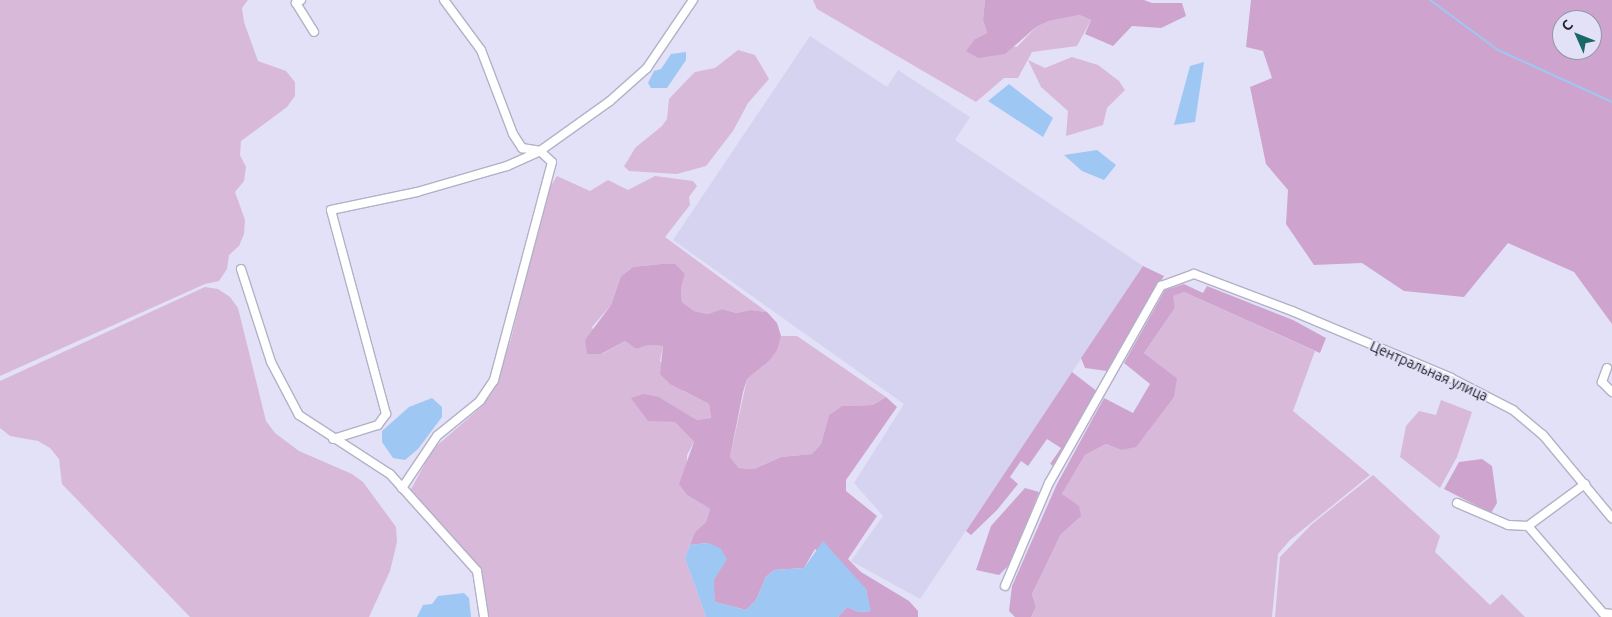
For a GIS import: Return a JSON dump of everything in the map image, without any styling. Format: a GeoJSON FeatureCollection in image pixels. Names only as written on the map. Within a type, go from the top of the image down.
{"type":"FeatureCollection","features":[{"type":"Feature","properties":{"kind":"street"},"geometry":{"type":"LineString","coordinates":[[301,0],[296,3],[314,32]]}},
{"type":"Feature","properties":{"kind":"street"},"geometry":{"type":"LineString","coordinates":[[402,488],[437,436],[480,401],[494,380],[552,162],[540,151],[522,148],[513,134],[481,50],[444,0]]}},
{"type":"Feature","properties":{"kind":"street"},"geometry":{"type":"LineString","coordinates":[[333,439],[378,425],[386,414],[331,210],[417,192],[507,166],[540,151],[610,101],[647,68],[692,0]]}},
{"type":"Feature","properties":{"kind":"street"},"geometry":{"type":"LineString","coordinates":[[240,269],[271,362],[299,415],[333,439],[390,474],[477,571],[484,617]]}},
{"type":"Feature","properties":{"kind":"street","name":"Центральная улица"},"geometry":{"type":"LineString","coordinates":[[1005,586],[1049,482],[1161,286],[1194,274],[1292,311],[1451,378],[1513,410],[1542,435],[1609,508],[1612,518]]}},
{"type":"Feature","properties":{"kind":"street"},"geometry":{"type":"LineString","coordinates":[[1608,368],[1602,382],[1612,392]]}},
{"type":"Feature","properties":{"kind":"street"},"geometry":{"type":"LineString","coordinates":[[1457,503],[1508,525],[1528,526],[1585,484]]}},
{"type":"Feature","properties":{"kind":"street"},"geometry":{"type":"LineString","coordinates":[[1528,526],[1603,613],[1612,614]]}},
{"type":"Feature","properties":{"kind":"shaded area"},"geometry":{"type":"Polygon","coordinates":[[[0,0],[248,0],[242,8],[244,22],[258,61],[286,71],[295,82],[295,96],[287,107],[241,141],[240,155],[246,167],[244,181],[235,192],[245,220],[244,234],[239,246],[229,255],[227,269],[219,281],[205,284],[0,376],[0,0]]]}},
{"type":"Feature","properties":{"kind":"shaded area"},"geometry":{"type":"Polygon","coordinates":[[[813,0],[985,0],[983,20],[987,33],[975,39],[1017,47],[1036,27],[1049,21],[1078,15],[1091,20],[1077,46],[1032,52],[1018,78],[1004,78],[976,102],[817,9],[813,0]]]}},
{"type":"Feature","properties":{"kind":"shaded area"},"geometry":{"type":"Polygon","coordinates":[[[985,0],[1144,0],[1152,3],[1182,3],[1186,16],[1161,28],[1132,26],[1113,46],[1085,34],[1091,20],[1079,15],[1049,21],[1036,27],[1005,54],[978,58],[966,51],[975,39],[987,33],[983,20],[985,0]]]}},
{"type":"Feature","properties":{"kind":"shaded area"},"geometry":{"type":"Polygon","coordinates":[[[1251,0],[1612,0],[1612,324],[1574,272],[1508,243],[1464,297],[1404,291],[1362,263],[1314,265],[1286,224],[1288,190],[1266,164],[1250,87],[1272,78],[1263,51],[1246,47],[1251,0]]]}},
{"type":"Feature","properties":{"kind":"shaded area"},"geometry":{"type":"Polygon","coordinates":[[[810,36],[887,87],[898,70],[970,117],[955,140],[1143,266],[920,599],[851,561],[883,516],[854,483],[904,404],[673,240],[810,36]]]}},
{"type":"Feature","properties":{"kind":"shaded area"},"geometry":{"type":"Polygon","coordinates":[[[738,50],[755,55],[769,79],[748,103],[733,131],[706,166],[677,174],[629,171],[624,166],[635,148],[662,126],[667,119],[669,99],[695,72],[715,68],[738,50]]]}},
{"type":"Feature","properties":{"kind":"shaded area"},"geometry":{"type":"Polygon","coordinates":[[[1072,57],[1098,65],[1119,81],[1125,90],[1107,108],[1103,125],[1066,136],[1068,111],[1041,87],[1028,60],[1045,68],[1072,57]]]}},
{"type":"Feature","properties":{"kind":"shaded area"},"geometry":{"type":"Polygon","coordinates":[[[557,176],[590,191],[608,180],[628,190],[655,176],[693,181],[697,186],[689,197],[690,205],[665,237],[767,312],[751,310],[736,313],[722,309],[708,314],[694,311],[682,302],[681,288],[685,274],[661,264],[633,267],[621,276],[611,305],[592,327],[602,354],[625,341],[636,349],[649,345],[663,346],[660,361],[683,391],[709,404],[711,418],[697,420],[659,397],[648,420],[675,422],[694,442],[687,455],[687,495],[710,509],[706,522],[695,532],[685,558],[706,617],[488,617],[482,572],[410,491],[433,449],[479,409],[493,391],[511,339],[547,192],[557,176]]]}},
{"type":"Feature","properties":{"kind":"shaded area"},"geometry":{"type":"Polygon","coordinates":[[[675,264],[685,274],[681,288],[682,302],[694,311],[708,314],[722,309],[736,313],[751,310],[767,312],[777,323],[781,336],[777,350],[769,361],[747,379],[743,392],[730,457],[739,468],[754,469],[781,457],[812,454],[821,444],[829,415],[842,406],[873,405],[886,397],[897,407],[846,480],[846,491],[877,516],[848,559],[861,572],[909,601],[918,611],[918,617],[838,617],[847,607],[859,612],[870,611],[866,589],[815,549],[804,568],[774,570],[766,577],[756,600],[746,610],[715,602],[708,543],[690,545],[695,532],[706,522],[710,509],[687,495],[679,484],[694,442],[675,422],[648,421],[631,398],[644,394],[659,397],[697,420],[711,418],[709,404],[670,384],[660,374],[663,346],[649,345],[636,349],[625,341],[601,354],[587,354],[585,340],[611,305],[621,276],[633,267],[675,264]]]}},
{"type":"Feature","properties":{"kind":"shaded area"},"geometry":{"type":"Polygon","coordinates":[[[1143,266],[1164,276],[1107,371],[1085,368],[1081,358],[1143,266]]]}},
{"type":"Feature","properties":{"kind":"shaded area"},"geometry":{"type":"Polygon","coordinates":[[[1184,284],[1203,293],[1207,286],[1293,320],[1326,338],[1320,353],[1184,292],[1173,296],[1175,308],[1144,353],[1177,378],[1174,397],[1136,447],[1121,450],[1106,444],[1085,455],[1062,494],[1079,506],[1081,516],[1061,534],[1032,594],[1036,607],[1031,617],[1015,617],[1009,611],[1012,586],[1057,484],[1104,398],[1133,413],[1150,384],[1124,363],[1165,290],[1184,284]]]}},
{"type":"Feature","properties":{"kind":"shaded area"},"geometry":{"type":"Polygon","coordinates":[[[205,287],[218,289],[230,297],[238,308],[266,421],[275,433],[299,451],[352,474],[363,482],[396,527],[397,542],[390,571],[369,617],[190,617],[62,484],[59,459],[50,448],[38,441],[10,436],[0,428],[0,381],[205,287]]]}},
{"type":"Feature","properties":{"kind":"shaded area"},"geometry":{"type":"Polygon","coordinates":[[[1184,292],[1315,351],[1293,411],[1370,475],[1290,540],[1278,554],[1272,617],[1031,617],[1036,607],[1032,594],[1061,534],[1071,523],[1072,504],[1062,494],[1085,455],[1106,444],[1121,450],[1177,378],[1144,353],[1175,308],[1172,296],[1184,292]]]}},
{"type":"Feature","properties":{"kind":"shaded area"},"geometry":{"type":"Polygon","coordinates":[[[781,336],[797,336],[886,397],[873,405],[842,406],[829,415],[821,444],[812,454],[781,457],[754,469],[739,468],[730,457],[747,379],[769,361],[781,336]]]}},
{"type":"Feature","properties":{"kind":"shaded area"},"geometry":{"type":"Polygon","coordinates":[[[1072,372],[1098,392],[1055,467],[1050,464],[1061,448],[1047,439],[1028,466],[1021,461],[1010,477],[1018,484],[997,510],[971,535],[966,531],[1072,372]]]}},
{"type":"Feature","properties":{"kind":"shaded area"},"geometry":{"type":"Polygon","coordinates":[[[1441,400],[1472,412],[1457,457],[1440,488],[1400,457],[1406,426],[1419,411],[1436,415],[1441,400]]]}},
{"type":"Feature","properties":{"kind":"shaded area"},"geometry":{"type":"Polygon","coordinates":[[[1482,459],[1492,466],[1497,503],[1491,513],[1444,489],[1459,462],[1482,459]]]}},
{"type":"Feature","properties":{"kind":"shaded area"},"geometry":{"type":"Polygon","coordinates":[[[1373,475],[1440,536],[1435,552],[1490,605],[1502,594],[1525,617],[1275,617],[1280,557],[1312,524],[1373,475]]]}},
{"type":"Feature","properties":{"kind":"shaded area"},"geometry":{"type":"Polygon","coordinates":[[[1025,488],[1039,492],[1011,563],[999,575],[976,570],[991,526],[1025,488]]]}},
{"type":"Feature","properties":{"kind":"water"},"geometry":{"type":"Polygon","coordinates":[[[686,52],[686,60],[667,88],[651,88],[648,83],[654,71],[661,69],[671,54],[686,52]]]}},
{"type":"Feature","properties":{"kind":"water"},"geometry":{"type":"Polygon","coordinates":[[[1204,62],[1195,122],[1174,125],[1190,66],[1204,62]]]}},
{"type":"Feature","properties":{"kind":"water"},"geometry":{"type":"Polygon","coordinates":[[[1009,84],[1053,118],[1043,137],[988,101],[1009,84]]]}},
{"type":"Feature","properties":{"kind":"water"},"geometry":{"type":"Polygon","coordinates":[[[1097,150],[1116,165],[1104,180],[1082,171],[1064,155],[1097,150]]]}},
{"type":"Feature","properties":{"kind":"water"},"geometry":{"type":"Polygon","coordinates":[[[432,398],[442,407],[442,417],[418,449],[405,460],[393,458],[382,442],[382,431],[409,407],[432,398]]]}},
{"type":"Feature","properties":{"kind":"water"},"geometry":{"type":"Polygon","coordinates":[[[823,541],[866,589],[871,611],[859,612],[847,607],[838,617],[706,617],[685,558],[690,545],[708,543],[720,548],[727,559],[714,580],[715,602],[746,610],[756,600],[766,577],[774,570],[804,568],[823,541]]]}},
{"type":"Feature","properties":{"kind":"water"},"geometry":{"type":"Polygon","coordinates":[[[464,593],[469,598],[471,617],[417,617],[423,605],[432,604],[438,596],[464,593]]]}},
{"type":"Feature","properties":{"kind":"waterway"},"geometry":{"type":"LineString","coordinates":[[1430,0],[1498,50],[1612,102]]}}]}
